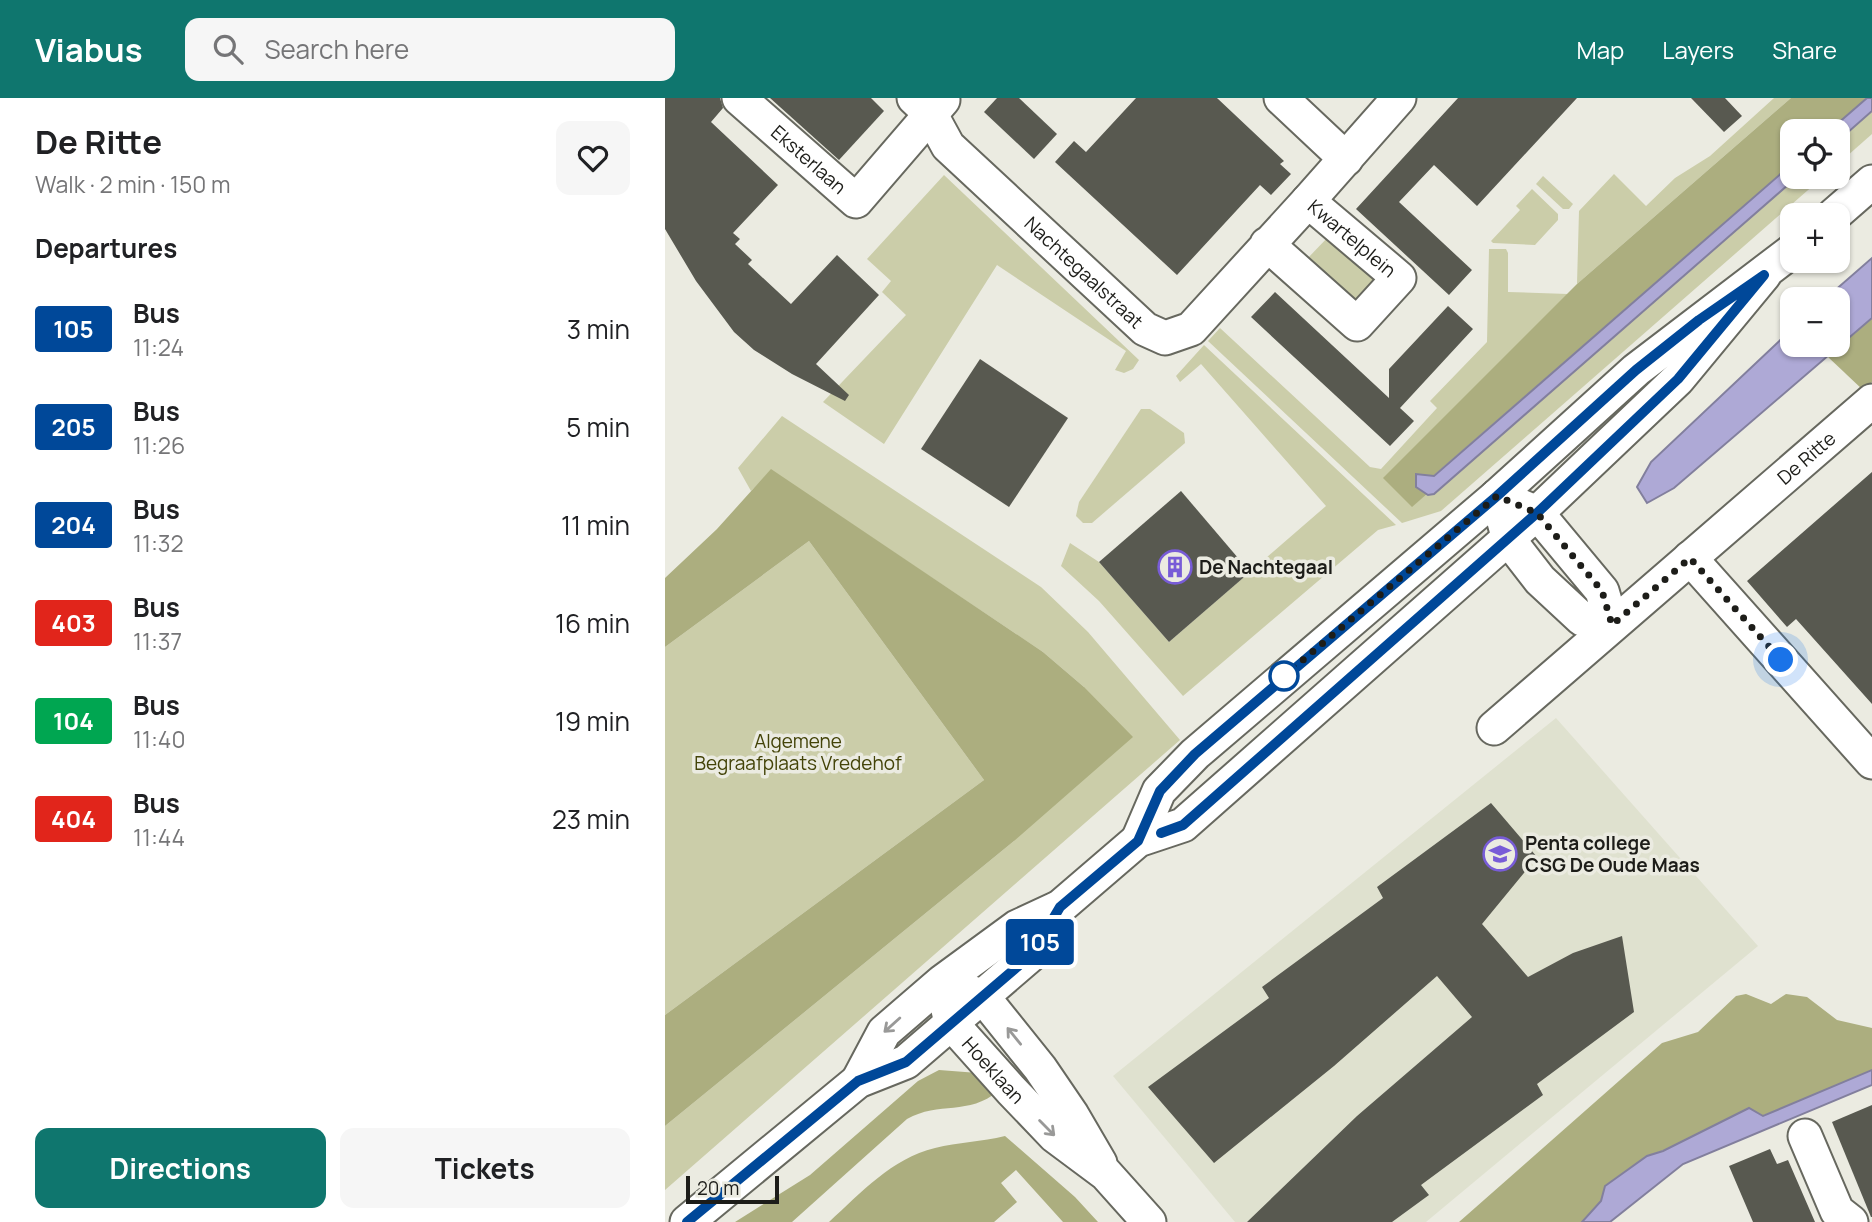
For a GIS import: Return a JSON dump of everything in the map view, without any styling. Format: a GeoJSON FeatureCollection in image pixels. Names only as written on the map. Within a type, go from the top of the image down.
{"type":"FeatureCollection","features":[{"type":"Feature","properties":{"kind":"street","name":"Eksterlaan"},"geometry":{"type":"LineString","coordinates":[[739,98],[856,201],[929,103]]}},
{"type":"Feature","properties":{"kind":"street"},"geometry":{"type":"LineString","coordinates":[[1281,98],[1346,159]]}},
{"type":"Feature","properties":{"kind":"street"},"geometry":{"type":"LineString","coordinates":[[1308,201],[1399,98]]}},
{"type":"Feature","properties":{"kind":"street","name":"Nachtegaalstraat"},"geometry":{"type":"LineString","coordinates":[[929,103],[949,146],[1145,329],[1165,338],[1191,329],[1267,244]]}},
{"type":"Feature","properties":{"kind":"street"},"geometry":{"type":"LineString","coordinates":[[1848,203],[1872,182]]}},
{"type":"Feature","properties":{"kind":"street","name":"Kwartelplein"},"geometry":{"type":"LineString","coordinates":[[1308,201],[1399,278],[1357,324],[1267,244],[1308,201]]}},
{"type":"Feature","properties":{"kind":"street"},"geometry":{"type":"LineString","coordinates":[[1138,841],[1160,791],[1195,754],[1497,496],[1636,370],[1780,261]]}},
{"type":"Feature","properties":{"kind":"street"},"geometry":{"type":"LineString","coordinates":[[858,1081],[884,1032],[942,982],[1017,927],[1060,907],[1138,841],[1183,825],[1509,540],[1678,379],[1764,275]]}},
{"type":"Feature","properties":{"kind":"street","name":"De Ritte"},"geometry":{"type":"LineString","coordinates":[[1494,728],[1872,401]]}},
{"type":"Feature","properties":{"kind":"street"},"geometry":{"type":"LineString","coordinates":[[1497,496],[1537,513],[1602,591],[1612,625],[1582,619],[1540,580],[1509,540],[1497,496]]}},
{"type":"Feature","properties":{"kind":"street"},"geometry":{"type":"LineString","coordinates":[[1690,558],[1872,762]]}},
{"type":"Feature","properties":{"kind":"street"},"geometry":{"type":"LineString","coordinates":[[687,1222],[858,1081],[906,1062],[983,997],[1034,951],[1060,907]]}},
{"type":"Feature","properties":{"kind":"street"},"geometry":{"type":"LineString","coordinates":[[942,982],[983,997]]}},
{"type":"Feature","properties":{"kind":"street","name":"Hoeklaan"},"geometry":{"type":"LineString","coordinates":[[942,982],[951,1023],[1055,1136],[1106,1174],[1149,1222]]}},
{"type":"Feature","properties":{"kind":"street","name":"Hoeklaan"},"geometry":{"type":"LineString","coordinates":[[983,997],[1072,1115],[1106,1174]]}},
{"type":"Feature","properties":{"kind":"street"},"geometry":{"type":"LineString","coordinates":[[1805,1136],[1837,1211],[1851,1222]]}},
{"type":"Feature","properties":{"kind":"shaded area"},"geometry":{"type":"Polygon","coordinates":[[[1867,98],[1872,98],[1872,111],[1850,130],[1850,119],[1843,119],[1867,98]]]}},
{"type":"Feature","properties":{"kind":"shaded area"},"geometry":{"type":"Polygon","coordinates":[[[1780,174],[1780,189],[1783,189],[1434,494],[1428,495],[1416,487],[1416,474],[1434,476],[1780,174]]]}},
{"type":"Feature","properties":{"kind":"shaded area"},"geometry":{"type":"Polygon","coordinates":[[[1872,258],[1872,318],[1850,337],[1850,287],[1839,287],[1872,258]]]}},
{"type":"Feature","properties":{"kind":"shaded area"},"geometry":{"type":"Polygon","coordinates":[[[1780,340],[1780,357],[1827,357],[1674,488],[1647,503],[1637,487],[1651,462],[1780,340]]]}},
{"type":"Feature","properties":{"kind":"shaded area"},"geometry":{"type":"Polygon","coordinates":[[[1556,718],[1758,946],[1426,1222],[1235,1222],[1113,1076],[1556,718]]]}},
{"type":"Feature","properties":{"kind":"shaded area"},"geometry":{"type":"Polygon","coordinates":[[[1872,1070],[1872,1085],[1683,1164],[1610,1222],[1582,1222],[1601,1201],[1605,1186],[1647,1156],[1663,1151],[1749,1108],[1763,1116],[1872,1070]]]}},
{"type":"Feature","properties":{"kind":"green space"},"geometry":{"type":"Polygon","coordinates":[[[1774,98],[1791,98],[1577,284],[1579,211],[1614,174],[1646,206],[1675,178],[1710,156],[1774,98]]]}},
{"type":"Feature","properties":{"kind":"green space"},"geometry":{"type":"Polygon","coordinates":[[[1791,98],[1867,98],[1843,119],[1780,119],[1780,174],[1433,476],[1417,475],[1416,487],[1427,494],[1412,507],[1383,478],[1577,284],[1791,98]]]}},
{"type":"Feature","properties":{"kind":"green space"},"geometry":{"type":"Polygon","coordinates":[[[1872,111],[1872,134],[1850,153],[1850,130],[1872,111]]]}},
{"type":"Feature","properties":{"kind":"green space"},"geometry":{"type":"Polygon","coordinates":[[[944,175],[1139,360],[1133,369],[1124,373],[1115,370],[1126,351],[997,265],[884,444],[823,402],[906,315],[882,292],[891,281],[867,259],[944,175]]]}},
{"type":"Feature","properties":{"kind":"green space"},"geometry":{"type":"Polygon","coordinates":[[[1543,176],[1573,204],[1569,209],[1563,209],[1536,184],[1543,176]]]}},
{"type":"Feature","properties":{"kind":"green space"},"geometry":{"type":"Polygon","coordinates":[[[1532,189],[1558,214],[1558,220],[1535,245],[1493,243],[1491,241],[1520,210],[1516,206],[1532,189]]]}},
{"type":"Feature","properties":{"kind":"green space"},"geometry":{"type":"Polygon","coordinates":[[[1783,189],[1809,189],[1793,203],[1780,203],[1780,215],[1441,511],[1402,523],[1208,341],[1220,328],[1370,467],[1381,469],[1437,408],[1430,401],[1487,342],[1489,249],[1506,249],[1508,292],[1568,294],[1384,478],[1412,506],[1427,494],[1434,494],[1783,189]]]}},
{"type":"Feature","properties":{"kind":"green space"},"geometry":{"type":"Polygon","coordinates":[[[1331,234],[1376,278],[1355,302],[1306,260],[1331,234]]]}},
{"type":"Feature","properties":{"kind":"green space"},"geometry":{"type":"Polygon","coordinates":[[[1872,318],[1872,382],[1863,390],[1828,357],[1850,357],[1850,338],[1872,318]]]}},
{"type":"Feature","properties":{"kind":"green space"},"geometry":{"type":"Polygon","coordinates":[[[1204,345],[1396,525],[1378,530],[1183,696],[1099,601],[1061,566],[1070,543],[1099,562],[1169,642],[1326,506],[1201,364],[1180,382],[1176,376],[1204,345]]]}},
{"type":"Feature","properties":{"kind":"green space"},"geometry":{"type":"Polygon","coordinates":[[[1141,409],[1150,409],[1184,433],[1185,443],[1092,523],[1083,523],[1076,516],[1079,502],[1141,409]]]}},
{"type":"Feature","properties":{"kind":"green space"},"geometry":{"type":"Polygon","coordinates":[[[782,416],[1041,587],[1088,632],[1180,740],[665,1190],[665,1126],[1014,841],[1084,687],[1043,652],[771,470],[751,491],[738,468],[782,416]]]}},
{"type":"Feature","properties":{"kind":"green space"},"geometry":{"type":"Polygon","coordinates":[[[771,469],[1043,652],[1084,687],[1133,737],[1014,841],[665,1126],[665,1015],[984,780],[809,541],[665,647],[665,578],[717,529],[771,469]]]}},
{"type":"Feature","properties":{"kind":"green space","name":"Algemene Begraafplaats Vredehof"},"geometry":{"type":"Polygon","coordinates":[[[809,541],[984,780],[665,1015],[665,647],[809,541]]]}},
{"type":"Feature","properties":{"kind":"green space"},"geometry":{"type":"Polygon","coordinates":[[[1746,994],[1771,1004],[1786,994],[1807,997],[1837,1020],[1872,1028],[1872,1070],[1795,1104],[1647,1156],[1605,1186],[1601,1201],[1582,1222],[1459,1222],[1662,1043],[1698,1032],[1736,996],[1746,994]]]}},
{"type":"Feature","properties":{"kind":"green space"},"geometry":{"type":"Polygon","coordinates":[[[939,1070],[978,1073],[998,1091],[976,1103],[931,1111],[907,1119],[792,1222],[735,1222],[810,1175],[918,1081],[939,1070]]]}},
{"type":"Feature","properties":{"kind":"green space"},"geometry":{"type":"Polygon","coordinates":[[[1005,1136],[1075,1197],[1098,1222],[1063,1222],[1016,1170],[1001,1183],[1017,1202],[994,1222],[829,1222],[891,1168],[919,1153],[952,1144],[1005,1136]]]}},
{"type":"Feature","properties":{"kind":"building"},"geometry":{"type":"Polygon","coordinates":[[[665,98],[720,98],[723,108],[711,122],[778,185],[733,233],[740,239],[735,244],[752,260],[748,264],[791,304],[837,255],[879,295],[816,364],[849,395],[845,401],[792,374],[754,350],[734,332],[696,281],[665,229],[665,98]]]}},
{"type":"Feature","properties":{"kind":"building"},"geometry":{"type":"Polygon","coordinates":[[[770,98],[871,98],[884,111],[839,160],[770,98]]]}},
{"type":"Feature","properties":{"kind":"building"},"geometry":{"type":"Polygon","coordinates":[[[997,98],[1019,98],[1057,134],[1034,159],[984,112],[997,98]]]}},
{"type":"Feature","properties":{"kind":"building"},"geometry":{"type":"Polygon","coordinates":[[[1136,98],[1217,98],[1284,161],[1280,164],[1291,174],[1271,195],[1260,185],[1177,275],[1055,162],[1074,141],[1086,152],[1136,98]]]}},
{"type":"Feature","properties":{"kind":"building"},"geometry":{"type":"Polygon","coordinates":[[[1458,98],[1577,98],[1477,206],[1434,165],[1399,202],[1472,270],[1449,295],[1356,209],[1458,98]]]}},
{"type":"Feature","properties":{"kind":"building"},"geometry":{"type":"Polygon","coordinates":[[[1691,98],[1725,98],[1742,116],[1724,132],[1691,98]]]}},
{"type":"Feature","properties":{"kind":"building"},"geometry":{"type":"Polygon","coordinates":[[[1275,292],[1389,398],[1389,369],[1448,306],[1473,329],[1400,408],[1414,421],[1390,446],[1251,317],[1275,292]]]}},
{"type":"Feature","properties":{"kind":"building"},"geometry":{"type":"Polygon","coordinates":[[[980,359],[1068,418],[1009,507],[921,449],[980,359]]]}},
{"type":"Feature","properties":{"kind":"building"},"geometry":{"type":"Polygon","coordinates":[[[1872,472],[1872,704],[1796,619],[1787,627],[1747,581],[1872,472]]]}},
{"type":"Feature","properties":{"kind":"building","name":"De Nachtegaal"},"geometry":{"type":"Polygon","coordinates":[[[1181,491],[1250,572],[1169,642],[1099,562],[1181,491]]]}},
{"type":"Feature","properties":{"kind":"building"},"geometry":{"type":"Polygon","coordinates":[[[1491,803],[1537,857],[1482,924],[1528,977],[1573,953],[1622,936],[1634,1012],[1537,1084],[1543,1095],[1421,1185],[1429,1195],[1392,1222],[1247,1222],[1357,1116],[1472,1017],[1437,976],[1334,1066],[1214,1163],[1148,1087],[1269,998],[1262,987],[1383,898],[1377,887],[1491,803]]]}},
{"type":"Feature","properties":{"kind":"building"},"geometry":{"type":"Polygon","coordinates":[[[1872,1105],[1872,1217],[1871,1217],[1832,1122],[1872,1105]]]}},
{"type":"Feature","properties":{"kind":"building"},"geometry":{"type":"Polygon","coordinates":[[[1770,1149],[1777,1164],[1788,1160],[1815,1222],[1753,1222],[1729,1166],[1770,1149]]]}},
{"type":"Feature","properties":{"kind":"bus line","name":"105"},"geometry":{"type":"LineString","coordinates":[[687,1222],[858,1081],[906,1062],[1017,967],[1034,951],[1060,907],[1138,841],[1160,791],[1195,754],[1497,496],[1636,370],[1699,320],[1764,275],[1678,379],[1509,540],[1183,825],[1161,833]]}},
{"type":"Feature","properties":{"kind":"place","name":"De Nachtegaal"},"geometry":{"type":"Point","coordinates":[1175,567]}},
{"type":"Feature","properties":{"kind":"place","name":"Penta college CSG De Oude Maas"},"geometry":{"type":"Point","coordinates":[1500,854]}},
{"type":"Feature","properties":{"kind":"route"},"geometry":{"type":"LineString","coordinates":[[1284,676],[1497,496],[1537,513],[1602,591],[1612,625],[1690,558],[1781,660]]}}]}
